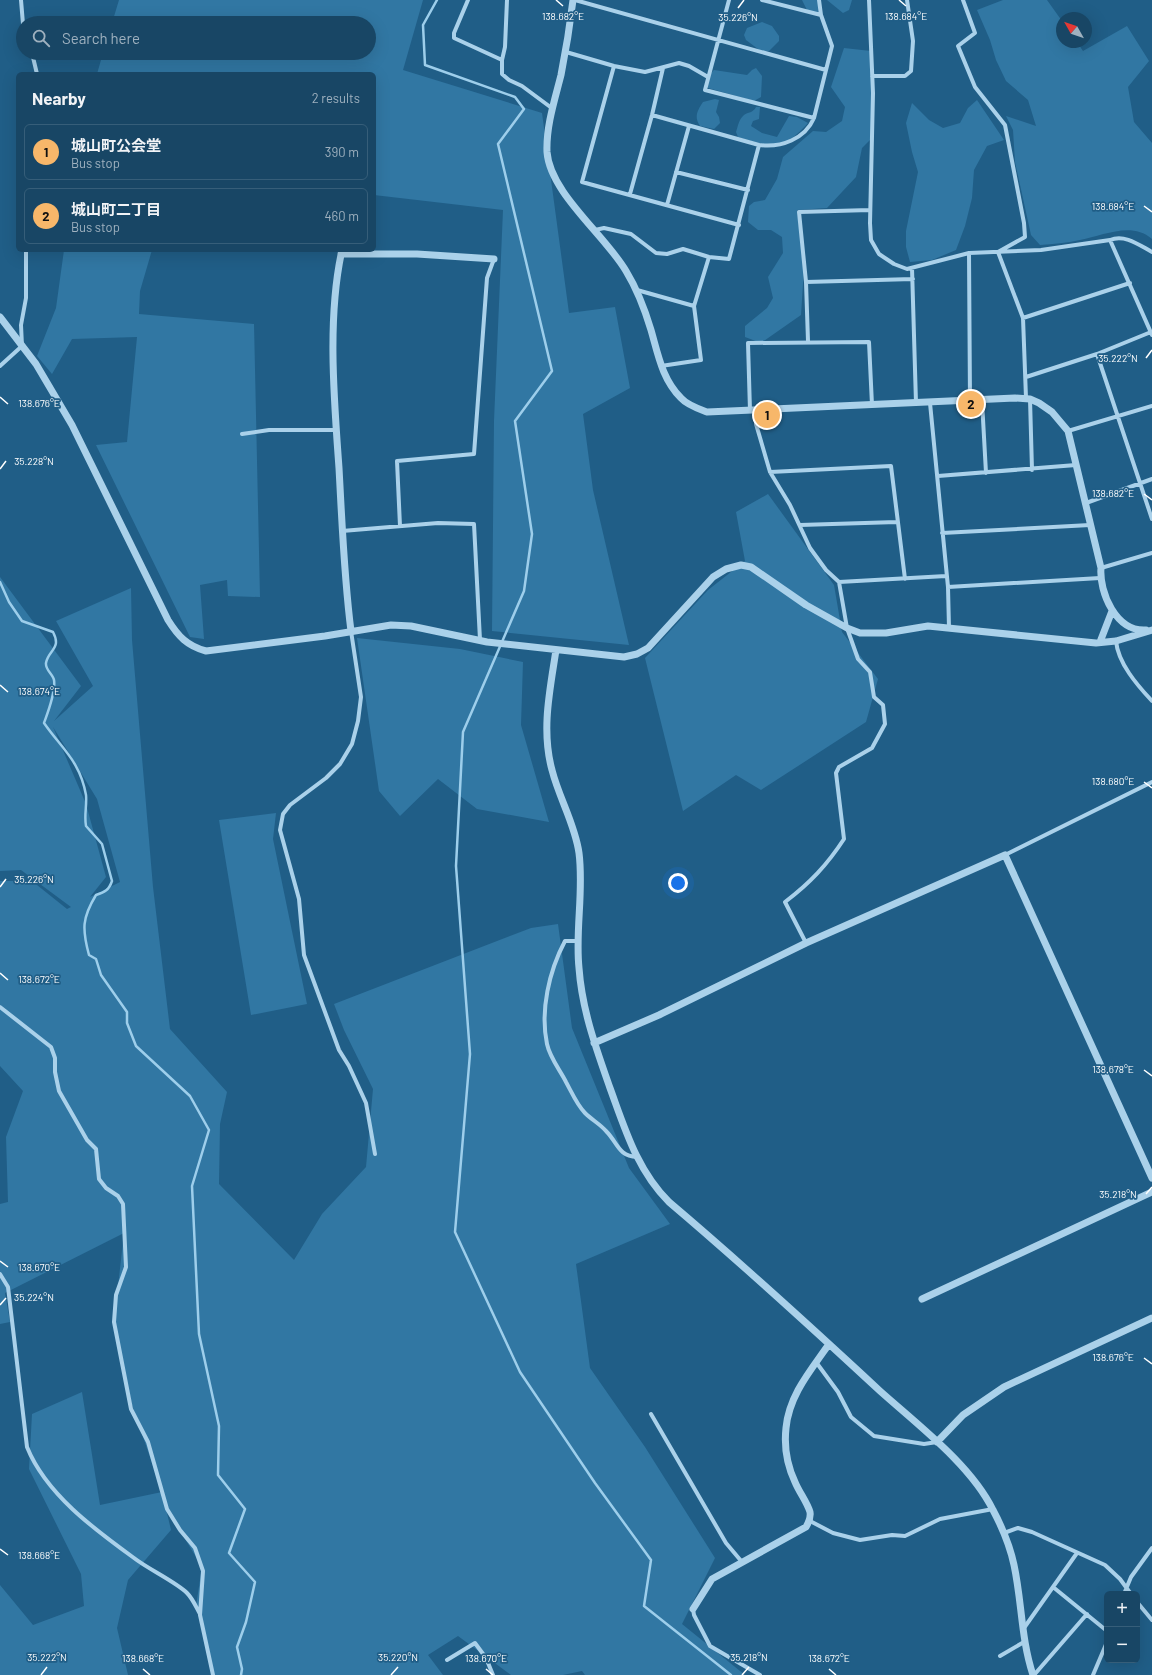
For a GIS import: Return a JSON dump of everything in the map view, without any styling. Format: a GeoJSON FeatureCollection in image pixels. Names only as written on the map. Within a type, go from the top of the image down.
{"type":"FeatureCollection","features":[{"type":"Feature","properties":{"kind":"street"},"geometry":{"type":"LineString","coordinates":[[21,0],[22,16]]}},
{"type":"Feature","properties":{"kind":"street"},"geometry":{"type":"LineString","coordinates":[[468,0],[454,33],[454,38],[502,60]]}},
{"type":"Feature","properties":{"kind":"street"},"geometry":{"type":"LineString","coordinates":[[507,0],[506,47],[502,60],[502,74],[509,80],[522,86],[553,110]]}},
{"type":"Feature","properties":{"kind":"street"},"geometry":{"type":"LineString","coordinates":[[826,70],[574,0],[566,52],[553,110],[548,141],[547,152],[550,167],[558,187],[616,255],[636,290],[651,329],[660,366],[674,390],[682,400],[694,406],[707,412],[1028,399],[1052,412],[1068,431],[1101,568],[1100,578],[1112,610],[1134,630],[1152,630]]}},
{"type":"Feature","properties":{"kind":"street"},"geometry":{"type":"LineString","coordinates":[[729,0],[705,90],[814,118]]}},
{"type":"Feature","properties":{"kind":"street"},"geometry":{"type":"LineString","coordinates":[[762,0],[822,15]]}},
{"type":"Feature","properties":{"kind":"street"},"geometry":{"type":"LineString","coordinates":[[652,115],[760,145],[770,146],[794,140],[810,128],[814,118],[832,46],[819,0]]}},
{"type":"Feature","properties":{"kind":"street"},"geometry":{"type":"LineString","coordinates":[[870,0],[872,76],[871,240],[879,254],[894,264],[907,269],[969,253],[1041,250],[1116,238],[1126,238],[1152,252]]}},
{"type":"Feature","properties":{"kind":"street"},"geometry":{"type":"LineString","coordinates":[[872,76],[906,76],[911,71],[913,41],[907,0]]}},
{"type":"Feature","properties":{"kind":"street"},"geometry":{"type":"LineString","coordinates":[[963,0],[975,33],[958,46],[975,87],[1005,125],[1024,223],[1025,237],[998,252]]}},
{"type":"Feature","properties":{"kind":"street"},"geometry":{"type":"LineString","coordinates":[[566,52],[614,66],[645,72],[679,63],[689,66],[708,77]]}},
{"type":"Feature","properties":{"kind":"street"},"geometry":{"type":"LineString","coordinates":[[34,60],[37,72]]}},
{"type":"Feature","properties":{"kind":"street"},"geometry":{"type":"LineString","coordinates":[[614,66],[582,182],[739,225]]}},
{"type":"Feature","properties":{"kind":"street"},"geometry":{"type":"LineString","coordinates":[[630,194],[652,115],[663,68]]}},
{"type":"Feature","properties":{"kind":"street"},"geometry":{"type":"LineString","coordinates":[[667,205],[689,126]]}},
{"type":"Feature","properties":{"kind":"street"},"geometry":{"type":"LineString","coordinates":[[595,230],[604,228],[631,234],[656,254],[667,254],[684,249],[709,257],[729,259],[760,145]]}},
{"type":"Feature","properties":{"kind":"street"},"geometry":{"type":"LineString","coordinates":[[676,172],[748,190]]}},
{"type":"Feature","properties":{"kind":"street"},"geometry":{"type":"LineString","coordinates":[[808,341],[806,282],[799,212],[870,210]]}},
{"type":"Feature","properties":{"kind":"street"},"geometry":{"type":"LineString","coordinates":[[1026,377],[1097,354],[1151,333],[1110,240]]}},
{"type":"Feature","properties":{"kind":"street"},"geometry":{"type":"LineString","coordinates":[[22,346],[21,325],[26,298],[26,252]]}},
{"type":"Feature","properties":{"kind":"street"},"geometry":{"type":"LineString","coordinates":[[375,1154],[366,1103],[350,1066],[339,1050],[304,955],[299,899],[280,830],[283,814],[290,805],[335,769],[352,744],[358,720],[361,697],[347,600],[342,530],[336,430],[334,334],[335,292],[341,252],[398,253],[494,259],[487,278],[474,454],[397,460],[400,526]]}},
{"type":"Feature","properties":{"kind":"street"},"geometry":{"type":"LineString","coordinates":[[998,252],[1023,318],[1032,470]]}},
{"type":"Feature","properties":{"kind":"street"},"geometry":{"type":"LineString","coordinates":[[969,253],[970,401]]}},
{"type":"Feature","properties":{"kind":"street"},"geometry":{"type":"LineString","coordinates":[[660,366],[701,360],[694,306],[709,257]]}},
{"type":"Feature","properties":{"kind":"street"},"geometry":{"type":"LineString","coordinates":[[912,268],[916,403]]}},
{"type":"Feature","properties":{"kind":"street"},"geometry":{"type":"LineString","coordinates":[[806,282],[913,279]]}},
{"type":"Feature","properties":{"kind":"street"},"geometry":{"type":"LineString","coordinates":[[1023,318],[1130,283]]}},
{"type":"Feature","properties":{"kind":"street"},"geometry":{"type":"LineString","coordinates":[[636,290],[694,306]]}},
{"type":"Feature","properties":{"kind":"street"},"geometry":{"type":"LineString","coordinates":[[0,317],[36,364],[72,425],[168,620],[184,642],[195,648],[206,651],[391,625],[411,626],[483,641],[624,657],[637,654],[648,648],[713,577],[726,569],[740,565],[759,571],[806,605],[847,628],[870,634],[928,626],[1100,642],[1116,641],[1152,630]]}},
{"type":"Feature","properties":{"kind":"street"},"geometry":{"type":"LineString","coordinates":[[806,943],[785,902],[802,890],[828,864],[844,839],[836,773],[839,767],[872,748],[885,724],[883,705],[874,696],[870,672],[858,659],[847,628],[839,582],[826,570],[810,548],[800,525],[770,472],[753,411],[748,343],[808,341],[869,342],[872,405]]}},
{"type":"Feature","properties":{"kind":"street"},"geometry":{"type":"LineString","coordinates":[[0,366],[22,346]]}},
{"type":"Feature","properties":{"kind":"street"},"geometry":{"type":"LineString","coordinates":[[1097,354],[1116,416],[1141,483],[1152,519]]}},
{"type":"Feature","properties":{"kind":"street"},"geometry":{"type":"LineString","coordinates":[[982,400],[986,473]]}},
{"type":"Feature","properties":{"kind":"street"},"geometry":{"type":"LineString","coordinates":[[930,403],[948,587],[950,628]]}},
{"type":"Feature","properties":{"kind":"street"},"geometry":{"type":"LineString","coordinates":[[1068,431],[1152,406]]}},
{"type":"Feature","properties":{"kind":"street"},"geometry":{"type":"LineString","coordinates":[[242,434],[269,430],[336,430]]}},
{"type":"Feature","properties":{"kind":"street"},"geometry":{"type":"LineString","coordinates":[[938,476],[1032,470],[1076,465]]}},
{"type":"Feature","properties":{"kind":"street"},"geometry":{"type":"LineString","coordinates":[[770,472],[891,466],[905,579]]}},
{"type":"Feature","properties":{"kind":"street"},"geometry":{"type":"LineString","coordinates":[[1086,503],[1152,479]]}},
{"type":"Feature","properties":{"kind":"street"},"geometry":{"type":"LineString","coordinates":[[800,525],[897,522]]}},
{"type":"Feature","properties":{"kind":"street"},"geometry":{"type":"LineString","coordinates":[[342,530],[438,523],[474,524],[483,641]]}},
{"type":"Feature","properties":{"kind":"street"},"geometry":{"type":"LineString","coordinates":[[942,533],[1090,525]]}},
{"type":"Feature","properties":{"kind":"street"},"geometry":{"type":"LineString","coordinates":[[1101,568],[1152,553]]}},
{"type":"Feature","properties":{"kind":"street"},"geometry":{"type":"LineString","coordinates":[[839,582],[946,576]]}},
{"type":"Feature","properties":{"kind":"street"},"geometry":{"type":"LineString","coordinates":[[948,587],[1100,578]]}},
{"type":"Feature","properties":{"kind":"street"},"geometry":{"type":"LineString","coordinates":[[1100,642],[1112,610]]}},
{"type":"Feature","properties":{"kind":"street"},"geometry":{"type":"LineString","coordinates":[[1116,641],[1117,653],[1134,680],[1152,701]]}},
{"type":"Feature","properties":{"kind":"street"},"geometry":{"type":"LineString","coordinates":[[556,650],[547,710],[546,735],[552,771],[575,834],[581,874],[578,941],[581,994],[594,1044],[636,1157],[658,1191],[669,1202],[742,1264],[937,1442],[976,1481],[993,1509],[1004,1533],[1014,1566],[1024,1642],[1034,1675]]}},
{"type":"Feature","properties":{"kind":"street"},"geometry":{"type":"LineString","coordinates":[[594,1044],[659,1015],[806,943],[1004,855],[1152,782]]}},
{"type":"Feature","properties":{"kind":"street"},"geometry":{"type":"LineString","coordinates":[[1004,855],[1152,1178]]}},
{"type":"Feature","properties":{"kind":"street"},"geometry":{"type":"LineString","coordinates":[[578,941],[565,941],[551,973],[546,1018],[548,1045],[575,1098],[586,1114],[611,1136],[622,1153],[627,1156],[636,1157]]}},
{"type":"Feature","properties":{"kind":"street"},"geometry":{"type":"LineString","coordinates":[[0,1007],[50,1047],[56,1058],[54,1072],[59,1091],[87,1140],[96,1149],[99,1179],[106,1188],[118,1196],[123,1204],[126,1267],[116,1295],[114,1322],[131,1409],[148,1442],[167,1509],[180,1530],[195,1548],[203,1571],[200,1615],[213,1675]]}},
{"type":"Feature","properties":{"kind":"street"},"geometry":{"type":"LineString","coordinates":[[922,1298],[1152,1192]]}},
{"type":"Feature","properties":{"kind":"street"},"geometry":{"type":"LineString","coordinates":[[0,1274],[8,1286],[27,1447],[34,1463],[60,1495],[86,1520],[134,1558],[187,1593],[200,1615]]}},
{"type":"Feature","properties":{"kind":"street"},"geometry":{"type":"LineString","coordinates":[[816,1362],[838,1392],[851,1417],[874,1436],[924,1444],[937,1442],[963,1415],[1004,1387],[1152,1318]]}},
{"type":"Feature","properties":{"kind":"street"},"geometry":{"type":"LineString","coordinates":[[760,1675],[710,1646],[694,1615],[694,1610],[712,1579],[806,1527],[810,1521],[810,1511],[794,1482],[788,1463],[786,1426],[795,1394],[829,1344]]}},
{"type":"Feature","properties":{"kind":"street"},"geometry":{"type":"LineString","coordinates":[[652,1414],[726,1543],[742,1562]]}},
{"type":"Feature","properties":{"kind":"street"},"geometry":{"type":"LineString","coordinates":[[810,1521],[833,1533],[860,1540],[892,1535],[906,1536],[940,1519],[993,1509]]}},
{"type":"Feature","properties":{"kind":"street"},"geometry":{"type":"LineString","coordinates":[[1004,1533],[1018,1528],[1032,1532],[1105,1565],[1120,1579],[1126,1589]]}},
{"type":"Feature","properties":{"kind":"street"},"geometry":{"type":"LineString","coordinates":[[1126,1589],[1131,1576],[1152,1548]]}},
{"type":"Feature","properties":{"kind":"street"},"geometry":{"type":"LineString","coordinates":[[1022,1630],[1077,1553]]}},
{"type":"Feature","properties":{"kind":"street"},"geometry":{"type":"LineString","coordinates":[[1054,1587],[1104,1629]]}},
{"type":"Feature","properties":{"kind":"street"},"geometry":{"type":"LineString","coordinates":[[1140,1606],[1152,1620]]}},
{"type":"Feature","properties":{"kind":"street"},"geometry":{"type":"LineString","coordinates":[[1034,1675],[1086,1614]]}},
{"type":"Feature","properties":{"kind":"street"},"geometry":{"type":"LineString","coordinates":[[1000,1656],[1024,1642]]}},
{"type":"Feature","properties":{"kind":"street"},"geometry":{"type":"LineString","coordinates":[[447,1660],[475,1643],[486,1658],[492,1675]]}},
{"type":"Feature","properties":{"kind":"street"},"geometry":{"type":"LineString","coordinates":[[1093,1675],[1104,1649]]}},
{"type":"Feature","properties":{"kind":"shaded area"},"geometry":{"type":"Polygon","coordinates":[[[119,0],[423,0],[403,70],[542,113],[569,313],[615,307],[630,388],[583,414],[593,490],[629,645],[492,631],[494,421],[503,210],[376,195],[376,72],[98,72],[101,60],[376,60],[376,16],[114,16],[119,0]]]}},
{"type":"Feature","properties":{"kind":"shaded area"},"geometry":{"type":"Polygon","coordinates":[[[802,0],[820,0],[818,14],[807,10],[802,0]]]}},
{"type":"Feature","properties":{"kind":"shaded area"},"geometry":{"type":"Polygon","coordinates":[[[827,0],[852,0],[849,10],[843,13],[827,0]]]}},
{"type":"Feature","properties":{"kind":"shaded area"},"geometry":{"type":"Polygon","coordinates":[[[1003,0],[1047,0],[1056,13],[1056,48],[1081,48],[1083,51],[1092,48],[1092,46],[1127,26],[1149,61],[1128,87],[1134,122],[1152,143],[1152,239],[1144,234],[1126,230],[1070,242],[1040,245],[1031,235],[1015,162],[1013,130],[1006,116],[1036,126],[1028,100],[1006,81],[996,60],[990,40],[977,10],[1003,0]]]}},
{"type":"Feature","properties":{"kind":"shaded area"},"geometry":{"type":"Polygon","coordinates":[[[762,22],[772,26],[779,36],[779,41],[769,51],[762,52],[746,40],[744,35],[747,28],[762,22]]]}},
{"type":"Feature","properties":{"kind":"shaded area"},"geometry":{"type":"Polygon","coordinates":[[[844,48],[871,51],[872,138],[862,148],[856,177],[827,208],[797,210],[804,268],[801,315],[761,343],[745,337],[745,326],[767,308],[773,298],[768,277],[783,253],[782,237],[771,230],[758,230],[748,222],[749,206],[754,202],[765,200],[777,179],[783,157],[813,131],[826,132],[842,121],[845,107],[831,87],[844,48]]]}},
{"type":"Feature","properties":{"kind":"shaded area"},"geometry":{"type":"Polygon","coordinates":[[[756,68],[762,76],[761,97],[754,101],[708,88],[706,78],[714,70],[747,75],[756,68]]]}},
{"type":"Feature","properties":{"kind":"shaded area"},"geometry":{"type":"Polygon","coordinates":[[[715,99],[719,100],[716,112],[720,123],[714,129],[700,126],[697,120],[699,108],[703,102],[715,99]]]}},
{"type":"Feature","properties":{"kind":"shaded area"},"geometry":{"type":"Polygon","coordinates":[[[977,100],[1004,140],[987,146],[974,170],[972,198],[965,226],[956,250],[932,260],[910,262],[906,247],[906,231],[918,172],[906,123],[912,103],[929,120],[943,128],[960,123],[968,108],[977,100]]]}},
{"type":"Feature","properties":{"kind":"shaded area"},"geometry":{"type":"Polygon","coordinates":[[[756,107],[760,107],[759,119],[753,121],[751,126],[762,133],[777,137],[789,116],[797,117],[808,123],[791,139],[776,145],[768,145],[738,137],[736,132],[741,118],[756,107]]]}},
{"type":"Feature","properties":{"kind":"shaded area"},"geometry":{"type":"Polygon","coordinates":[[[64,252],[151,252],[140,291],[139,314],[254,324],[260,597],[228,596],[227,580],[200,585],[204,639],[190,637],[96,445],[127,442],[137,337],[72,339],[52,374],[37,356],[56,308],[64,252]]]}},
{"type":"Feature","properties":{"kind":"shaded area"},"geometry":{"type":"Polygon","coordinates":[[[768,494],[834,585],[842,632],[878,679],[866,722],[761,790],[736,775],[683,811],[645,658],[708,590],[745,561],[736,512],[768,494]]]}},
{"type":"Feature","properties":{"kind":"shaded area"},"geometry":{"type":"Polygon","coordinates":[[[0,577],[81,686],[54,721],[93,686],[56,621],[131,588],[132,640],[153,887],[170,1029],[227,1092],[220,1124],[219,1184],[294,1260],[322,1214],[366,1167],[373,1089],[344,1030],[334,1004],[531,928],[558,924],[572,1028],[629,1168],[670,1224],[576,1264],[590,1368],[645,1447],[715,1558],[682,1624],[745,1675],[585,1675],[582,1671],[563,1675],[511,1675],[458,1636],[428,1655],[443,1675],[214,1675],[196,1606],[202,1567],[170,1514],[163,1496],[171,1530],[128,1580],[117,1628],[128,1675],[0,1675],[0,1585],[33,1625],[84,1606],[81,1574],[29,1469],[32,1414],[82,1392],[100,1505],[162,1492],[132,1405],[114,1322],[124,1233],[5,1293],[10,1322],[0,1324],[0,1204],[8,1202],[6,1137],[23,1091],[0,1066],[0,881],[32,881],[67,909],[71,907],[21,870],[0,871],[0,577]],[[53,727],[86,804],[106,877],[90,897],[120,882],[97,799],[53,727]]]}},
{"type":"Feature","properties":{"kind":"shaded area"},"geometry":{"type":"Polygon","coordinates":[[[357,638],[460,649],[523,662],[521,725],[549,822],[477,809],[438,779],[400,816],[379,791],[357,638]]]}},
{"type":"Feature","properties":{"kind":"shaded area"},"geometry":{"type":"Polygon","coordinates":[[[276,813],[273,839],[307,1004],[251,1015],[219,820],[276,813]]]}},
{"type":"Feature","properties":{"kind":"waterway"},"geometry":{"type":"LineString","coordinates":[[437,0],[423,25],[425,65],[515,97],[524,109],[498,144],[552,371],[515,421],[532,534],[524,591],[463,732],[456,866],[470,1054],[455,1232],[520,1372],[595,1483],[651,1560],[644,1606],[731,1675]]}},
{"type":"Feature","properties":{"kind":"waterway"},"geometry":{"type":"LineString","coordinates":[[0,582],[9,602],[22,621],[53,632],[56,642],[46,663],[47,668],[54,680],[54,690],[44,723],[70,756],[79,773],[86,795],[86,826],[102,844],[112,881],[110,887],[102,893],[96,895],[88,910],[84,931],[89,955],[96,959],[101,975],[127,1012],[127,1023],[136,1046],[190,1096],[209,1130],[192,1186],[199,1334],[219,1426],[218,1475],[245,1509],[229,1553],[255,1582],[246,1622],[237,1647],[242,1669],[241,1675]]}},
{"type":"Feature","properties":{"kind":"place","name":"城山町二丁目"},"geometry":{"type":"Point","coordinates":[971,404]}},
{"type":"Feature","properties":{"kind":"place","name":"城山町公会堂"},"geometry":{"type":"Point","coordinates":[767,415]}}]}
